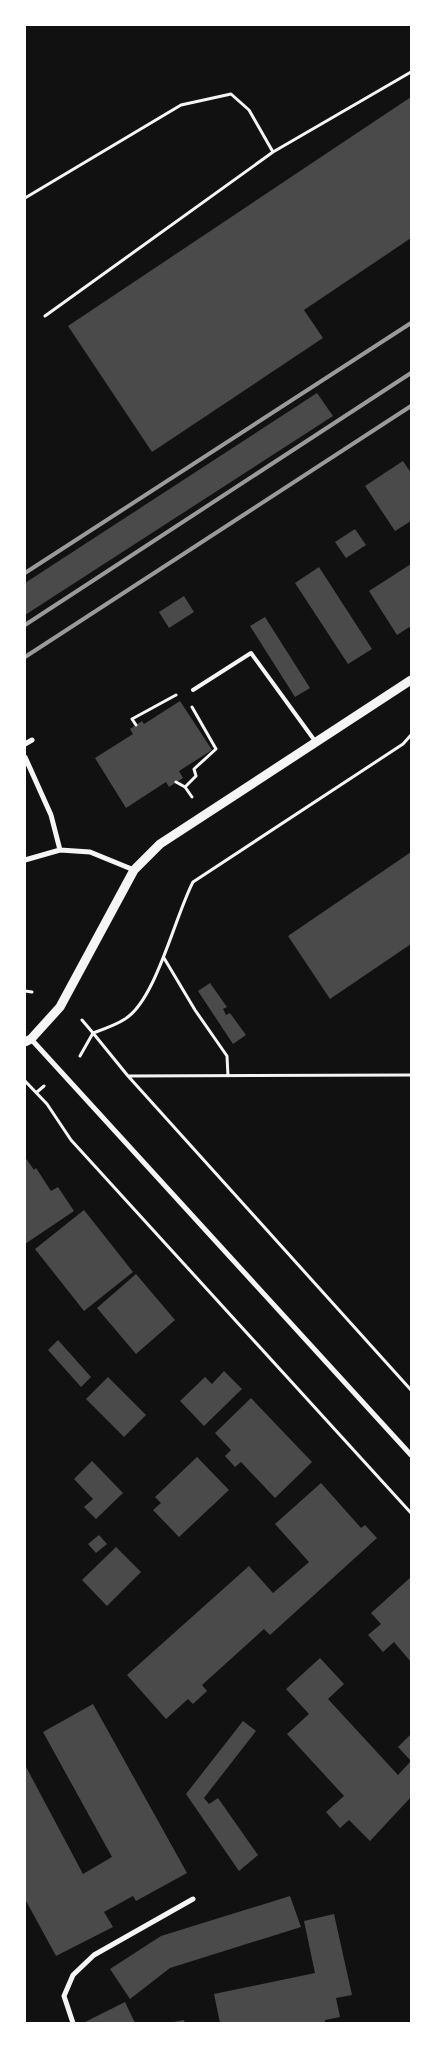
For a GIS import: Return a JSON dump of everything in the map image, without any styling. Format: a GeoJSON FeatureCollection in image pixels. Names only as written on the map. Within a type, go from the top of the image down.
{"type":"FeatureCollection","features":[{"type":"Feature","properties":{"kind":"street"},"geometry":{"type":"LineString","coordinates":[[411,680],[160,844],[134,870],[60,1007],[28,1040],[411,1456]]}},
{"type":"Feature","properties":{"kind":"street"},"geometry":{"type":"LineString","coordinates":[[25,744],[32,740]]}},
{"type":"Feature","properties":{"kind":"street"},"geometry":{"type":"LineString","coordinates":[[25,757],[51,815],[60,850]]}},
{"type":"Feature","properties":{"kind":"street"},"geometry":{"type":"LineString","coordinates":[[25,860],[60,850],[90,852],[134,870]]}},
{"type":"Feature","properties":{"kind":"street"},"geometry":{"type":"LineString","coordinates":[[74,2023],[64,1996],[73,1976],[94,1955],[193,1899]]}},
{"type":"Feature","properties":{"kind":"lane"},"geometry":{"type":"LineString","coordinates":[[193,690],[252,653],[315,742]]}},
{"type":"Feature","properties":{"kind":"path"},"geometry":{"type":"LineString","coordinates":[[45,316],[273,152],[411,72]]}},
{"type":"Feature","properties":{"kind":"path"},"geometry":{"type":"LineString","coordinates":[[25,198],[181,105],[231,94],[249,110],[273,152]]}},
{"type":"Feature","properties":{"kind":"path"},"geometry":{"type":"LineString","coordinates":[[136,725],[132,719],[183,691]]}},
{"type":"Feature","properties":{"kind":"path"},"geometry":{"type":"LineString","coordinates":[[185,787],[196,776],[194,769],[216,750],[189,702]]}},
{"type":"Feature","properties":{"kind":"path"},"geometry":{"type":"LineString","coordinates":[[80,1056],[93,1033],[126,1019],[140,1004],[164,958],[186,895],[193,882],[403,744],[411,735]]}},
{"type":"Feature","properties":{"kind":"path"},"geometry":{"type":"LineString","coordinates":[[176,782],[185,787],[192,798]]}},
{"type":"Feature","properties":{"kind":"path"},"geometry":{"type":"LineString","coordinates":[[164,958],[195,1010],[227,1056],[228,1076]]}},
{"type":"Feature","properties":{"kind":"path"},"geometry":{"type":"LineString","coordinates":[[25,991],[32,992]]}},
{"type":"Feature","properties":{"kind":"path"},"geometry":{"type":"LineString","coordinates":[[82,1020],[128,1076],[411,1389]]}},
{"type":"Feature","properties":{"kind":"path"},"geometry":{"type":"LineString","coordinates":[[128,1076],[411,1075]]}},
{"type":"Feature","properties":{"kind":"path"},"geometry":{"type":"LineString","coordinates":[[25,1081],[37,1092],[71,1140],[411,1513]]}},
{"type":"Feature","properties":{"kind":"path"},"geometry":{"type":"LineString","coordinates":[[37,1092],[44,1086]]}},
{"type":"Feature","properties":{"kind":"building"},"geometry":{"type":"Polygon","coordinates":[[[411,97],[411,238],[304,310],[323,338],[152,452],[68,326],[411,97]]]}},
{"type":"Feature","properties":{"kind":"building"},"geometry":{"type":"Polygon","coordinates":[[[317,393],[333,416],[25,615],[25,583],[317,393]]]}},
{"type":"Feature","properties":{"kind":"building"},"geometry":{"type":"Polygon","coordinates":[[[403,461],[411,473],[411,521],[395,531],[365,486],[403,461]]]}},
{"type":"Feature","properties":{"kind":"building"},"geometry":{"type":"Polygon","coordinates":[[[355,529],[366,545],[346,558],[335,542],[355,529]]]}},
{"type":"Feature","properties":{"kind":"building"},"geometry":{"type":"Polygon","coordinates":[[[411,564],[411,626],[397,635],[369,591],[411,564]]]}},
{"type":"Feature","properties":{"kind":"building"},"geometry":{"type":"Polygon","coordinates":[[[319,567],[372,649],[348,664],[295,583],[319,567]]]}},
{"type":"Feature","properties":{"kind":"building"},"geometry":{"type":"Polygon","coordinates":[[[184,596],[194,612],[169,628],[159,612],[184,596]]]}},
{"type":"Feature","properties":{"kind":"building"},"geometry":{"type":"Polygon","coordinates":[[[265,617],[310,688],[295,697],[250,626],[265,617]]]}},
{"type":"Feature","properties":{"kind":"building"},"geometry":{"type":"Polygon","coordinates":[[[180,701],[212,750],[179,771],[183,778],[169,787],[166,782],[126,808],[95,758],[133,734],[130,729],[142,721],[144,724],[180,701]]]}},
{"type":"Feature","properties":{"kind":"building"},"geometry":{"type":"Polygon","coordinates":[[[411,852],[411,944],[330,999],[288,936],[411,852]]]}},
{"type":"Feature","properties":{"kind":"building"},"geometry":{"type":"Polygon","coordinates":[[[210,983],[227,1007],[223,1009],[226,1015],[230,1013],[246,1035],[233,1044],[198,991],[210,983]]]}},
{"type":"Feature","properties":{"kind":"building"},"geometry":{"type":"Polygon","coordinates":[[[25,1157],[34,1170],[36,1168],[51,1191],[58,1187],[74,1211],[25,1244],[25,1157]]]}},
{"type":"Feature","properties":{"kind":"building"},"geometry":{"type":"Polygon","coordinates":[[[84,1210],[133,1272],[84,1311],[35,1249],[84,1210]]]}},
{"type":"Feature","properties":{"kind":"building"},"geometry":{"type":"Polygon","coordinates":[[[136,1274],[175,1320],[136,1354],[97,1308],[136,1274]]]}},
{"type":"Feature","properties":{"kind":"building"},"geometry":{"type":"Polygon","coordinates":[[[58,1340],[91,1377],[81,1387],[48,1350],[58,1340]]]}},
{"type":"Feature","properties":{"kind":"building"},"geometry":{"type":"Polygon","coordinates":[[[224,1371],[242,1389],[204,1426],[180,1401],[205,1377],[212,1384],[224,1371]]]}},
{"type":"Feature","properties":{"kind":"building"},"geometry":{"type":"Polygon","coordinates":[[[108,1377],[146,1415],[124,1437],[86,1399],[108,1377]]]}},
{"type":"Feature","properties":{"kind":"building"},"geometry":{"type":"Polygon","coordinates":[[[251,1398],[312,1462],[275,1498],[241,1462],[235,1467],[225,1456],[231,1450],[215,1433],[251,1398]]]}},
{"type":"Feature","properties":{"kind":"building"},"geometry":{"type":"Polygon","coordinates":[[[197,1457],[229,1490],[179,1537],[153,1510],[161,1503],[155,1497],[197,1457]]]}},
{"type":"Feature","properties":{"kind":"building"},"geometry":{"type":"Polygon","coordinates":[[[92,1461],[123,1493],[96,1519],[84,1507],[93,1499],[74,1479],[92,1461]]]}},
{"type":"Feature","properties":{"kind":"building"},"geometry":{"type":"Polygon","coordinates":[[[321,1483],[361,1528],[365,1525],[377,1538],[270,1635],[264,1629],[202,1685],[207,1691],[193,1704],[188,1699],[166,1719],[127,1675],[249,1566],[273,1593],[309,1562],[275,1524],[321,1483]]]}},
{"type":"Feature","properties":{"kind":"building"},"geometry":{"type":"Polygon","coordinates":[[[99,1535],[107,1544],[96,1553],[88,1544],[99,1535]]]}},
{"type":"Feature","properties":{"kind":"building"},"geometry":{"type":"Polygon","coordinates":[[[116,1547],[141,1572],[107,1606],[82,1580],[116,1547]]]}},
{"type":"Feature","properties":{"kind":"building"},"geometry":{"type":"Polygon","coordinates":[[[411,1577],[411,1662],[394,1642],[383,1652],[368,1635],[381,1624],[371,1613],[411,1577]]]}},
{"type":"Feature","properties":{"kind":"building"},"geometry":{"type":"Polygon","coordinates":[[[320,1658],[344,1684],[328,1699],[398,1775],[411,1761],[411,1797],[370,1841],[349,1820],[340,1828],[326,1812],[344,1796],[287,1734],[309,1714],[286,1689],[320,1658]]]}},
{"type":"Feature","properties":{"kind":"building"},"geometry":{"type":"Polygon","coordinates":[[[93,1704],[187,1873],[136,1901],[133,1896],[104,1912],[113,1927],[56,1956],[25,1899],[25,1765],[83,1874],[112,1857],[43,1732],[93,1704]]]}},
{"type":"Feature","properties":{"kind":"building"},"geometry":{"type":"Polygon","coordinates":[[[243,1721],[256,1731],[204,1798],[209,1804],[218,1798],[258,1855],[239,1871],[186,1794],[243,1721]]]}},
{"type":"Feature","properties":{"kind":"building"},"geometry":{"type":"Polygon","coordinates":[[[411,1734],[411,1759],[410,1760],[398,1747],[411,1734]]]}},
{"type":"Feature","properties":{"kind":"building"},"geometry":{"type":"Polygon","coordinates":[[[290,1896],[301,1927],[170,1968],[130,1999],[110,1969],[161,1936],[290,1896]]]}},
{"type":"Feature","properties":{"kind":"building"},"geometry":{"type":"Polygon","coordinates":[[[334,1914],[352,1995],[336,1998],[340,2017],[325,2020],[325,2023],[220,2023],[214,1994],[315,1973],[304,1921],[334,1914]]]}},
{"type":"Feature","properties":{"kind":"building"},"geometry":{"type":"Polygon","coordinates":[[[125,2002],[135,2023],[83,2023],[125,2002]]]}},
{"type":"Feature","properties":{"kind":"building"},"geometry":{"type":"Polygon","coordinates":[[[184,2020],[185,2023],[173,2023],[173,2022],[184,2020]]]}},
{"type":"Feature","properties":{"kind":"railway"},"geometry":{"type":"LineString","coordinates":[[25,573],[411,323]]}},
{"type":"Feature","properties":{"kind":"railway"},"geometry":{"type":"LineString","coordinates":[[25,625],[411,373]]}},
{"type":"Feature","properties":{"kind":"railway"},"geometry":{"type":"LineString","coordinates":[[25,657],[411,406]]}}]}
